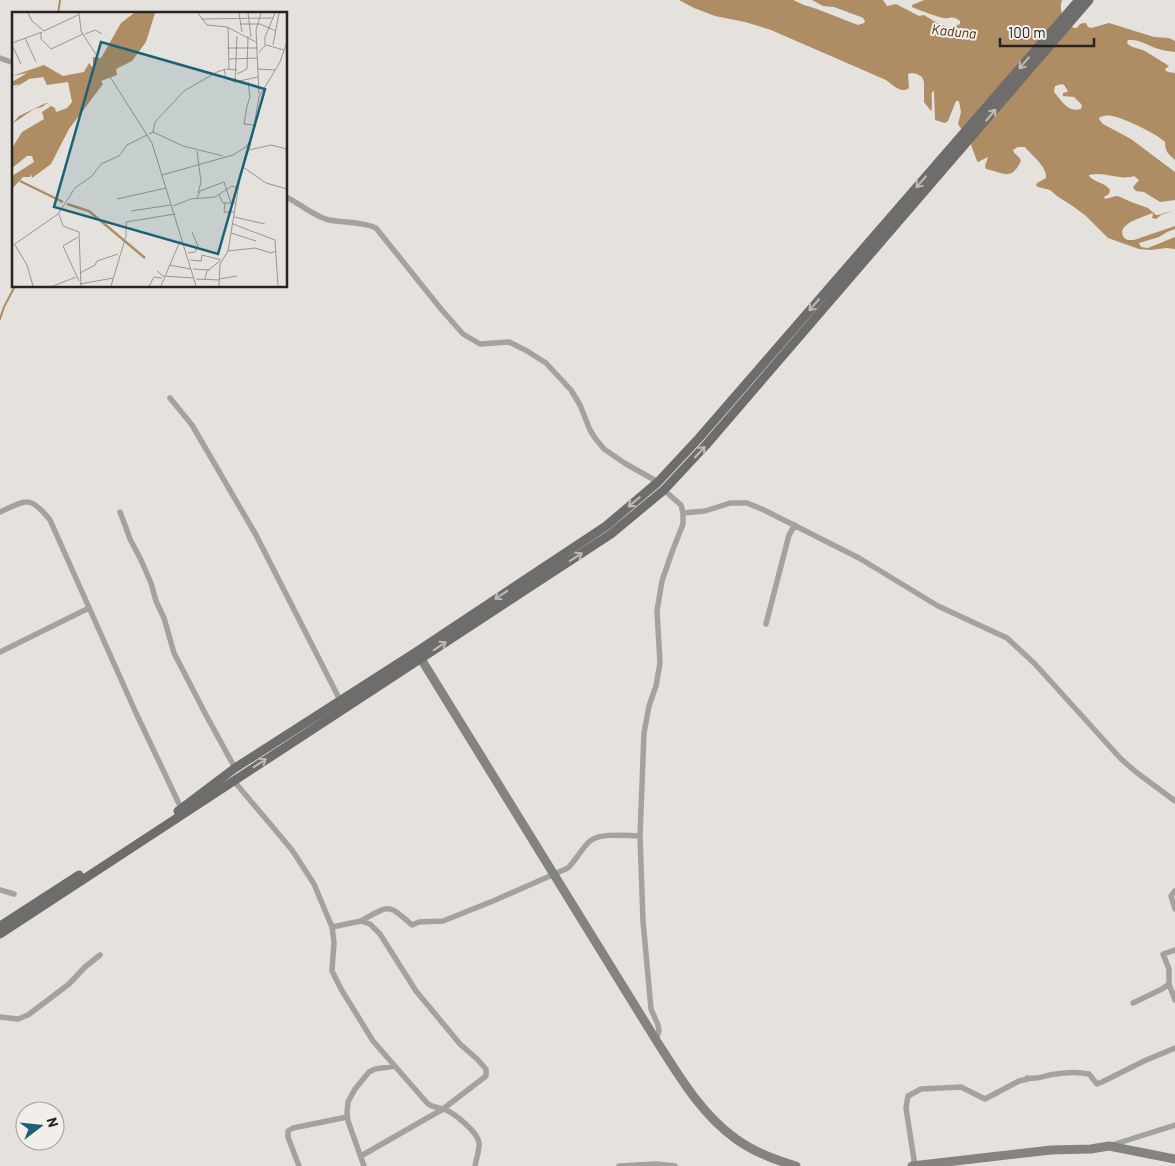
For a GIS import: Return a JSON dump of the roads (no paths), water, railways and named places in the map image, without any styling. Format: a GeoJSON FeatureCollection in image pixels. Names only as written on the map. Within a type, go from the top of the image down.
{"type":"FeatureCollection","features":[{"type":"Feature","properties":{"kind":"main road"},"geometry":{"type":"LineString","coordinates":[[956,149],[1079,0]]}},
{"type":"Feature","properties":{"kind":"main road"},"geometry":{"type":"LineString","coordinates":[[0,934],[234,781],[606,526],[661,486],[699,438],[1089,0]]}},
{"type":"Feature","properties":{"kind":"main road"},"geometry":{"type":"LineString","coordinates":[[0,926],[181,808],[235,768],[340,700],[418,655]]}},
{"type":"Feature","properties":{"kind":"main road"},"geometry":{"type":"LineString","coordinates":[[418,655],[656,1040],[694,1098],[736,1139],[756,1151],[796,1166]]}},
{"type":"Feature","properties":{"kind":"main road"},"geometry":{"type":"LineString","coordinates":[[914,1166],[1051,1150],[1091,1149],[1110,1146],[1175,1159]]}},
{"type":"Feature","properties":{"kind":"street"},"geometry":{"type":"LineString","coordinates":[[0,58],[12,62]]}},
{"type":"Feature","properties":{"kind":"street"},"geometry":{"type":"LineString","coordinates":[[288,198],[316,216],[329,220],[369,225],[376,228],[463,334],[480,344],[509,342],[546,364],[571,390],[580,405],[594,438],[604,449],[661,486],[681,505],[683,524],[662,581],[657,611],[660,663],[644,733],[640,836],[642,921],[651,1008],[659,1031],[656,1040]]}},
{"type":"Feature","properties":{"kind":"street"},"geometry":{"type":"LineString","coordinates":[[170,398],[192,425],[256,535],[340,700]]}},
{"type":"Feature","properties":{"kind":"street"},"geometry":{"type":"LineString","coordinates":[[0,512],[28,501],[37,505],[50,520],[136,713],[181,808]]}},
{"type":"Feature","properties":{"kind":"street"},"geometry":{"type":"LineString","coordinates":[[683,513],[705,511],[730,503],[747,503],[860,558],[938,606],[1007,638],[1036,664],[1121,759],[1175,801]]}},
{"type":"Feature","properties":{"kind":"street"},"geometry":{"type":"LineString","coordinates":[[120,512],[130,539],[151,583],[174,652],[235,768]]}},
{"type":"Feature","properties":{"kind":"street"},"geometry":{"type":"LineString","coordinates":[[766,624],[789,535],[795,525]]}},
{"type":"Feature","properties":{"kind":"street"},"geometry":{"type":"LineString","coordinates":[[0,652],[89,608]]}},
{"type":"Feature","properties":{"kind":"street"},"geometry":{"type":"LineString","coordinates":[[234,781],[292,850],[314,884],[332,927],[334,942],[332,971],[335,979],[373,1041],[428,1104],[454,1114],[476,1135],[479,1143],[476,1166]]}},
{"type":"Feature","properties":{"kind":"street"},"geometry":{"type":"LineString","coordinates":[[332,927],[361,921],[388,908],[396,911],[412,925],[419,922],[443,921],[568,868],[591,841],[597,837],[640,836]]}},
{"type":"Feature","properties":{"kind":"street"},"geometry":{"type":"LineString","coordinates":[[0,890],[14,894]]}},
{"type":"Feature","properties":{"kind":"street"},"geometry":{"type":"LineString","coordinates":[[1175,891],[1171,896],[1175,909]]}},
{"type":"Feature","properties":{"kind":"street"},"geometry":{"type":"LineString","coordinates":[[361,921],[370,924],[380,934],[416,991],[460,1044],[486,1068],[486,1076],[443,1109],[361,1156]]}},
{"type":"Feature","properties":{"kind":"street"},"geometry":{"type":"LineString","coordinates":[[1175,952],[1163,954],[1169,969],[1169,984],[1175,1000]]}},
{"type":"Feature","properties":{"kind":"street"},"geometry":{"type":"LineString","coordinates":[[0,1017],[18,1019],[28,1014],[69,984],[85,966],[100,955]]}},
{"type":"Feature","properties":{"kind":"street"},"geometry":{"type":"LineString","coordinates":[[1132,1002],[1162,990],[1169,984]]}},
{"type":"Feature","properties":{"kind":"street"},"geometry":{"type":"LineString","coordinates":[[914,1166],[906,1108],[908,1096],[922,1089],[962,1087],[985,1099],[1019,1081],[1055,1074],[1089,1074],[1097,1084],[1175,1048]]}},
{"type":"Feature","properties":{"kind":"street"},"geometry":{"type":"LineString","coordinates":[[364,1166],[348,1122],[348,1102],[355,1089],[369,1072],[375,1069],[395,1066]]}},
{"type":"Feature","properties":{"kind":"street"},"geometry":{"type":"LineString","coordinates":[[299,1166],[288,1137],[288,1131],[293,1128],[348,1117]]}},
{"type":"Feature","properties":{"kind":"street"},"geometry":{"type":"LineString","coordinates":[[1110,1146],[1175,1125]]}},
{"type":"Feature","properties":{"kind":"street"},"geometry":{"type":"LineString","coordinates":[[620,1166],[656,1164],[675,1166]]}},
{"type":"Feature","properties":{"kind":"water","name":"Kaduna"},"geometry":{"type":"Polygon","coordinates":[[[679,0],[793,0],[858,25],[864,23],[863,18],[834,7],[823,6],[812,0],[883,0],[887,6],[896,4],[919,16],[924,15],[950,28],[960,24],[960,21],[954,18],[933,15],[912,7],[912,5],[924,0],[1062,0],[1062,14],[1066,22],[1073,27],[1077,28],[1079,25],[1086,23],[1091,28],[1109,23],[1154,37],[1169,38],[1175,41],[1175,52],[1161,50],[1137,41],[1128,40],[1127,43],[1145,51],[1169,66],[1165,69],[1168,72],[1175,73],[1175,160],[1167,152],[1165,142],[1148,131],[1112,116],[1103,116],[1099,119],[1103,124],[1131,139],[1175,172],[1175,200],[1160,202],[1144,192],[1136,191],[1133,187],[1139,180],[1134,176],[1123,177],[1095,174],[1089,176],[1110,190],[1109,194],[1104,197],[1105,199],[1118,196],[1148,208],[1156,215],[1175,210],[1156,219],[1152,218],[1152,213],[1128,224],[1122,231],[1125,239],[1134,240],[1175,226],[1175,229],[1159,237],[1139,243],[1141,247],[1148,248],[1175,237],[1175,249],[1139,249],[1108,238],[1074,207],[1050,190],[1036,185],[1046,178],[1046,174],[1042,165],[1025,147],[1018,147],[1013,150],[1021,161],[1014,172],[1006,174],[986,169],[988,157],[977,161],[970,142],[958,124],[961,112],[959,101],[956,101],[948,121],[945,123],[935,120],[934,91],[932,92],[931,111],[924,102],[924,82],[922,77],[917,74],[908,74],[909,88],[903,90],[886,80],[771,30],[715,16],[679,0]],[[1064,85],[1055,86],[1055,93],[1068,108],[1074,110],[1081,109],[1082,105],[1074,97],[1063,96],[1063,93],[1068,91],[1064,85]]]}},
{"type":"Feature","properties":{"kind":"waterway"},"geometry":{"type":"LineString","coordinates":[[58,12],[60,0]]}},
{"type":"Feature","properties":{"kind":"waterway"},"geometry":{"type":"LineString","coordinates":[[0,319],[14,288]]}}]}
